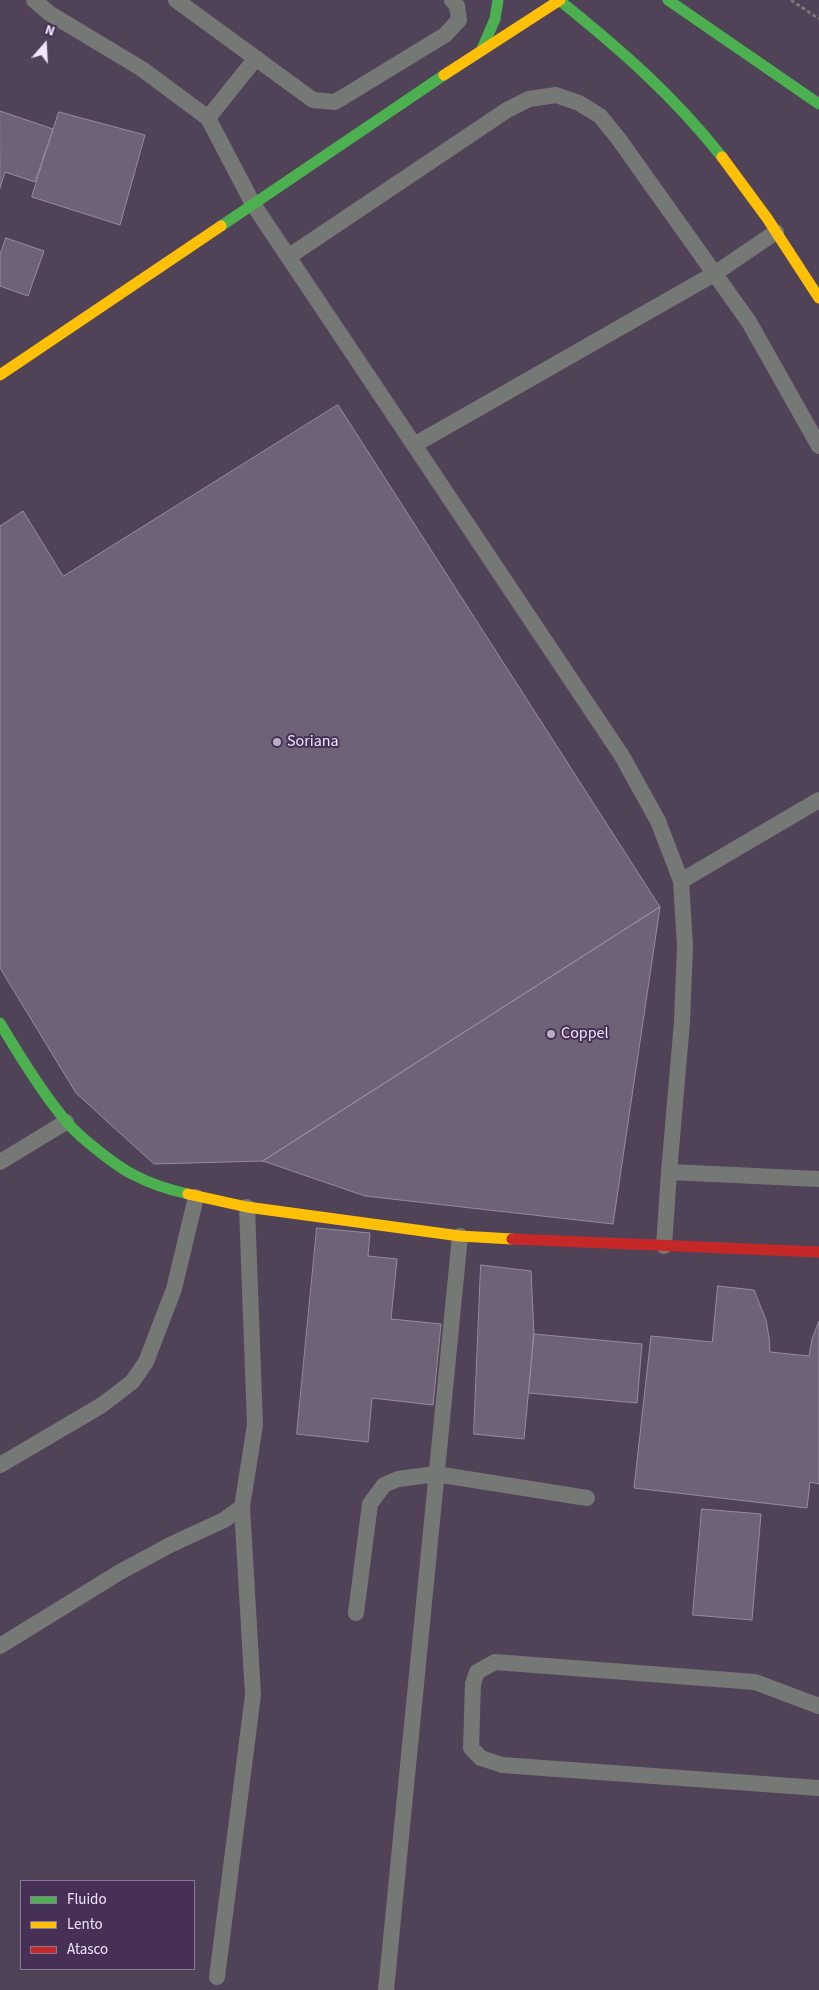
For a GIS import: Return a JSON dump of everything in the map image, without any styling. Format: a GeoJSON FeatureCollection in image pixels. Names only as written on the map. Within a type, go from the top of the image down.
{"type":"FeatureCollection","features":[{"type":"Feature","properties":{"kind":"street"},"geometry":{"type":"LineString","coordinates":[[482,49],[493,24],[498,0]]}},
{"type":"Feature","properties":{"kind":"street"},"geometry":{"type":"LineString","coordinates":[[0,375],[482,49],[559,0],[610,41],[668,94],[715,148],[776,232],[819,298]]}},
{"type":"Feature","properties":{"kind":"street"},"geometry":{"type":"LineString","coordinates":[[668,0],[819,104]]}},
{"type":"Feature","properties":{"kind":"street"},"geometry":{"type":"LineString","coordinates":[[0,1023],[20,1056],[66,1122],[90,1144],[133,1175],[174,1191],[247,1207],[460,1236],[819,1252]]}},
{"type":"Feature","properties":{"kind":"lane"},"geometry":{"type":"LineString","coordinates":[[34,0],[49,13],[142,70],[208,118],[253,204],[622,756],[658,821],[681,881],[685,946],[682,1022],[664,1246]]}},
{"type":"Feature","properties":{"kind":"lane"},"geometry":{"type":"LineString","coordinates":[[176,0],[313,100],[335,102],[445,35],[459,20],[457,6],[452,0]]}},
{"type":"Feature","properties":{"kind":"lane"},"geometry":{"type":"LineString","coordinates":[[208,118],[256,58]]}},
{"type":"Feature","properties":{"kind":"lane"},"geometry":{"type":"LineString","coordinates":[[288,257],[507,110],[529,99],[556,95],[579,103],[600,116],[618,138],[749,322],[819,446]]}},
{"type":"Feature","properties":{"kind":"lane"},"geometry":{"type":"LineString","coordinates":[[414,445],[714,274],[776,232]]}},
{"type":"Feature","properties":{"kind":"lane"},"geometry":{"type":"LineString","coordinates":[[681,881],[819,800]]}},
{"type":"Feature","properties":{"kind":"lane"},"geometry":{"type":"LineString","coordinates":[[0,1162],[66,1122]]}},
{"type":"Feature","properties":{"kind":"lane"},"geometry":{"type":"LineString","coordinates":[[669,1172],[819,1179]]}},
{"type":"Feature","properties":{"kind":"lane"},"geometry":{"type":"LineString","coordinates":[[0,1465],[102,1405],[132,1382],[146,1362],[174,1289],[196,1197]]}},
{"type":"Feature","properties":{"kind":"lane"},"geometry":{"type":"LineString","coordinates":[[217,1977],[252,1695],[242,1507],[254,1425],[247,1207]]}},
{"type":"Feature","properties":{"kind":"lane"},"geometry":{"type":"LineString","coordinates":[[386,1990],[460,1236]]}},
{"type":"Feature","properties":{"kind":"lane"},"geometry":{"type":"LineString","coordinates":[[356,1613],[370,1504],[384,1485],[398,1479],[436,1474],[587,1498]]}},
{"type":"Feature","properties":{"kind":"lane"},"geometry":{"type":"LineString","coordinates":[[0,1646],[120,1572],[170,1545],[224,1520],[242,1507]]}},
{"type":"Feature","properties":{"kind":"lane"},"geometry":{"type":"LineString","coordinates":[[819,1706],[755,1682],[495,1662],[477,1672],[473,1684],[471,1748],[481,1758],[502,1765],[819,1788]]}},
{"type":"Feature","properties":{"kind":"path"},"geometry":{"type":"LineString","coordinates":[[791,0],[819,19]]}},
{"type":"Feature","properties":{"kind":"building"},"geometry":{"type":"Polygon","coordinates":[[[0,111],[53,129],[35,182],[5,172],[0,188],[0,111]]]}},
{"type":"Feature","properties":{"kind":"building"},"geometry":{"type":"Polygon","coordinates":[[[59,112],[145,135],[120,225],[32,197],[59,112]]]}},
{"type":"Feature","properties":{"kind":"building"},"geometry":{"type":"Polygon","coordinates":[[[6,238],[44,251],[28,296],[0,286],[0,255],[6,238]]]}},
{"type":"Feature","properties":{"kind":"building","name":"Soriana"},"geometry":{"type":"Polygon","coordinates":[[[338,405],[660,907],[263,1161],[154,1164],[76,1093],[0,968],[0,526],[23,511],[63,576],[338,405]]]}},
{"type":"Feature","properties":{"kind":"building","name":"Coppel"},"geometry":{"type":"Polygon","coordinates":[[[660,907],[613,1224],[365,1196],[263,1161],[660,907]]]}},
{"type":"Feature","properties":{"kind":"building"},"geometry":{"type":"Polygon","coordinates":[[[317,1228],[370,1233],[368,1256],[397,1259],[391,1319],[441,1324],[433,1405],[372,1398],[368,1442],[297,1434],[317,1228]]]}},
{"type":"Feature","properties":{"kind":"building"},"geometry":{"type":"Polygon","coordinates":[[[481,1265],[531,1271],[534,1334],[524,1439],[474,1434],[481,1265]]]}},
{"type":"Feature","properties":{"kind":"building"},"geometry":{"type":"Polygon","coordinates":[[[718,1286],[754,1290],[766,1320],[770,1352],[809,1356],[812,1339],[819,1321],[819,1484],[810,1482],[807,1508],[634,1488],[651,1336],[712,1342],[718,1286]]]}},
{"type":"Feature","properties":{"kind":"building"},"geometry":{"type":"Polygon","coordinates":[[[534,1334],[642,1344],[637,1403],[529,1393],[534,1334]]]}},
{"type":"Feature","properties":{"kind":"building"},"geometry":{"type":"Polygon","coordinates":[[[702,1509],[761,1514],[752,1620],[693,1615],[702,1509]]]}},
{"type":"Feature","properties":{"kind":"traffic: fast"},"geometry":{"type":"LineString","coordinates":[[482,49],[495,19],[498,0]]}},
{"type":"Feature","properties":{"kind":"traffic: fast"},"geometry":{"type":"LineString","coordinates":[[559,0],[603,36],[665,93],[722,157]]}},
{"type":"Feature","properties":{"kind":"traffic: fast"},"geometry":{"type":"LineString","coordinates":[[668,0],[819,104]]}},
{"type":"Feature","properties":{"kind":"traffic: fast"},"geometry":{"type":"LineString","coordinates":[[221,226],[444,75]]}},
{"type":"Feature","properties":{"kind":"traffic: fast"},"geometry":{"type":"LineString","coordinates":[[0,1023],[48,1098],[79,1135],[108,1158],[134,1175],[174,1191],[188,1194]]}},
{"type":"Feature","properties":{"kind":"traffic: slow"},"geometry":{"type":"LineString","coordinates":[[444,75],[560,0]]}},
{"type":"Feature","properties":{"kind":"traffic: slow"},"geometry":{"type":"LineString","coordinates":[[722,157],[767,218],[819,298]]}},
{"type":"Feature","properties":{"kind":"traffic: slow"},"geometry":{"type":"LineString","coordinates":[[0,375],[221,226]]}},
{"type":"Feature","properties":{"kind":"traffic: slow"},"geometry":{"type":"LineString","coordinates":[[188,1194],[247,1207],[460,1236],[512,1239]]}},
{"type":"Feature","properties":{"kind":"traffic: jam"},"geometry":{"type":"LineString","coordinates":[[512,1239],[819,1252]]}},
{"type":"Feature","properties":{"kind":"place","name":"Soriana"},"geometry":{"type":"Point","coordinates":[277,742]}},
{"type":"Feature","properties":{"kind":"place","name":"Coppel"},"geometry":{"type":"Point","coordinates":[551,1034]}}]}
